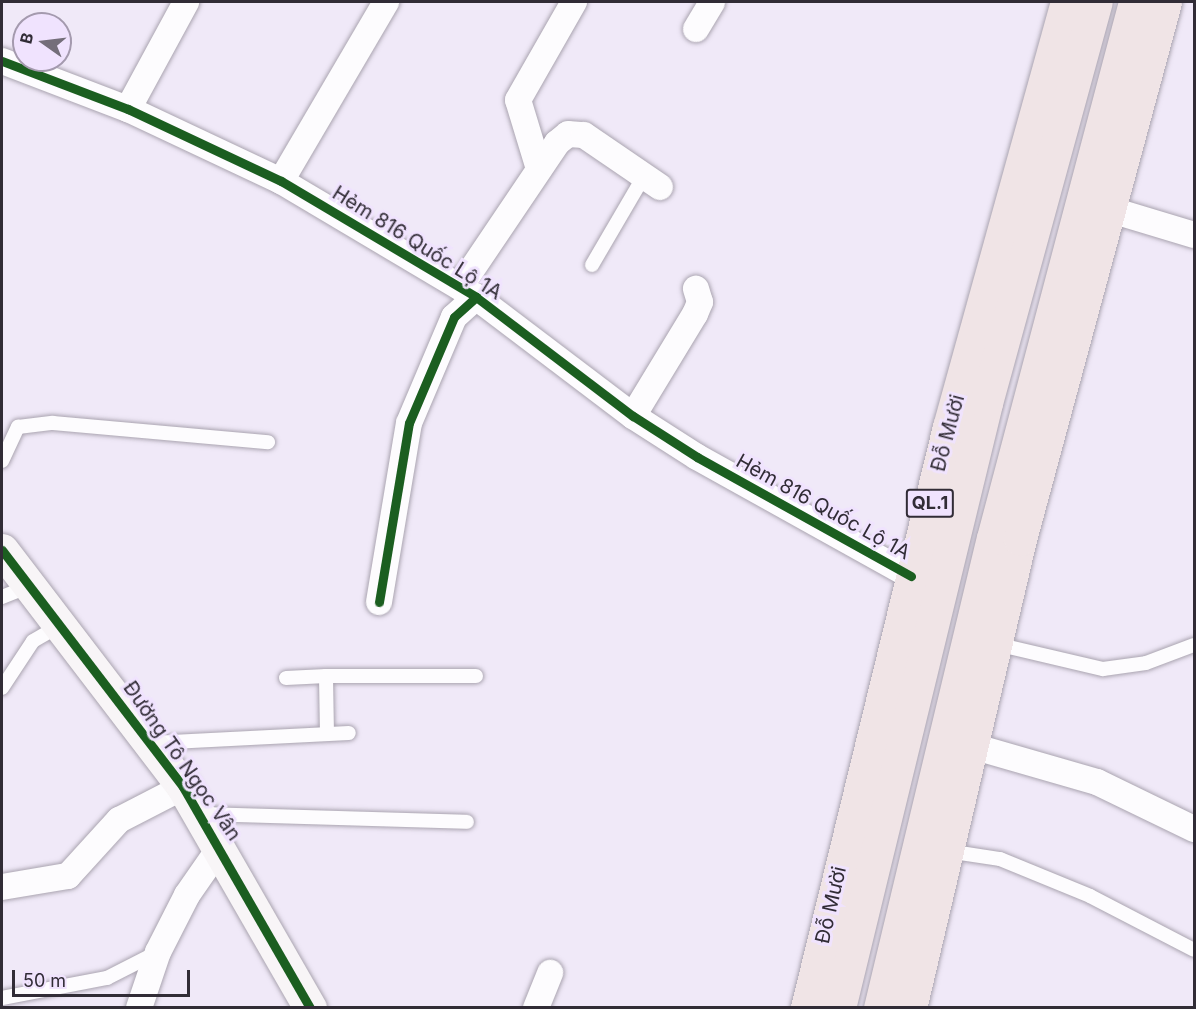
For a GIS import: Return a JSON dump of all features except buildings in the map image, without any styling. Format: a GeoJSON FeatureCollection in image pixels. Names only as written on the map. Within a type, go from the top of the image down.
{"type":"FeatureCollection","features":[{"type":"Feature","properties":{"kind":"highway","name":"Đỗ Mười"},"geometry":{"type":"LineString","coordinates":[[807,1008],[911,576],[1067,2]]}},
{"type":"Feature","properties":{"kind":"highway","name":"Đỗ Mười"},"geometry":{"type":"LineString","coordinates":[[839,1008],[986,403],[1096,2]]}},
{"type":"Feature","properties":{"kind":"highway"},"geometry":{"type":"LineString","coordinates":[[910,1008],[996,644],[1094,205],[1135,2]]}},
{"type":"Feature","properties":{"kind":"highway"},"geometry":{"type":"LineString","coordinates":[[880,1008],[993,538],[1094,205],[1165,2]]}},
{"type":"Feature","properties":{"kind":"street"},"geometry":{"type":"LineString","coordinates":[[128,109],[186,2]]}},
{"type":"Feature","properties":{"kind":"street"},"geometry":{"type":"LineString","coordinates":[[281,181],[386,2]]}},
{"type":"Feature","properties":{"kind":"street"},"geometry":{"type":"LineString","coordinates":[[539,169],[518,100],[574,2]]}},
{"type":"Feature","properties":{"kind":"street"},"geometry":{"type":"LineString","coordinates":[[696,29],[712,2]]}},
{"type":"Feature","properties":{"kind":"street","name":"Hẻm 816 Quốc Lộ 1A"},"geometry":{"type":"LineString","coordinates":[[2,61],[128,109],[281,181],[468,292],[633,416],[762,495],[911,576]]}},
{"type":"Feature","properties":{"kind":"street"},"geometry":{"type":"LineString","coordinates":[[379,602],[409,423],[454,317],[539,169],[562,139],[584,135],[652,182]]}},
{"type":"Feature","properties":{"kind":"street"},"geometry":{"type":"LineString","coordinates":[[1094,205],[1194,235]]}},
{"type":"Feature","properties":{"kind":"street"},"geometry":{"type":"LineString","coordinates":[[633,416],[695,314],[700,302],[696,289]]}},
{"type":"Feature","properties":{"kind":"street","name":"Đường Tô Ngọc Vân"},"geometry":{"type":"LineString","coordinates":[[2,550],[15,591],[61,625],[183,787],[221,846],[310,1008]]}},
{"type":"Feature","properties":{"kind":"street"},"geometry":{"type":"LineString","coordinates":[[972,746],[1097,782],[1194,828]]}},
{"type":"Feature","properties":{"kind":"street"},"geometry":{"type":"LineString","coordinates":[[2,887],[68,876],[119,820],[183,787]]}},
{"type":"Feature","properties":{"kind":"street"},"geometry":{"type":"LineString","coordinates":[[139,1008],[158,952],[188,895],[221,846]]}},
{"type":"Feature","properties":{"kind":"street"},"geometry":{"type":"LineString","coordinates":[[536,1008],[550,973]]}},
{"type":"Feature","properties":{"kind":"lane"},"geometry":{"type":"LineString","coordinates":[[592,265],[652,182]]}},
{"type":"Feature","properties":{"kind":"lane"},"geometry":{"type":"LineString","coordinates":[[2,461],[18,427],[53,423],[268,442]]}},
{"type":"Feature","properties":{"kind":"lane"},"geometry":{"type":"LineString","coordinates":[[2,688],[33,641],[61,625]]}},
{"type":"Feature","properties":{"kind":"lane"},"geometry":{"type":"LineString","coordinates":[[996,644],[1102,669],[1146,663],[1194,645]]}},
{"type":"Feature","properties":{"kind":"lane"},"geometry":{"type":"LineString","coordinates":[[326,676],[327,734]]}},
{"type":"Feature","properties":{"kind":"lane"},"geometry":{"type":"LineString","coordinates":[[286,678],[476,676]]}},
{"type":"Feature","properties":{"kind":"lane"},"geometry":{"type":"LineString","coordinates":[[152,743],[350,733]]}},
{"type":"Feature","properties":{"kind":"lane"},"geometry":{"type":"LineString","coordinates":[[201,814],[466,822]]}},
{"type":"Feature","properties":{"kind":"lane"},"geometry":{"type":"LineString","coordinates":[[946,851],[1020,867],[1090,896],[1194,950]]}},
{"type":"Feature","properties":{"kind":"lane"},"geometry":{"type":"LineString","coordinates":[[2,998],[107,978],[158,952]]}},
{"type":"Feature","properties":{"kind":"cycle path"},"geometry":{"type":"LineString","coordinates":[[2,61],[128,109],[281,181],[476,297],[633,416],[697,457],[911,576]]}},
{"type":"Feature","properties":{"kind":"cycle path"},"geometry":{"type":"LineString","coordinates":[[379,602],[409,423],[454,317],[476,297]]}},
{"type":"Feature","properties":{"kind":"cycle path"},"geometry":{"type":"LineString","coordinates":[[2,550],[183,787],[310,1008]]}}]}
